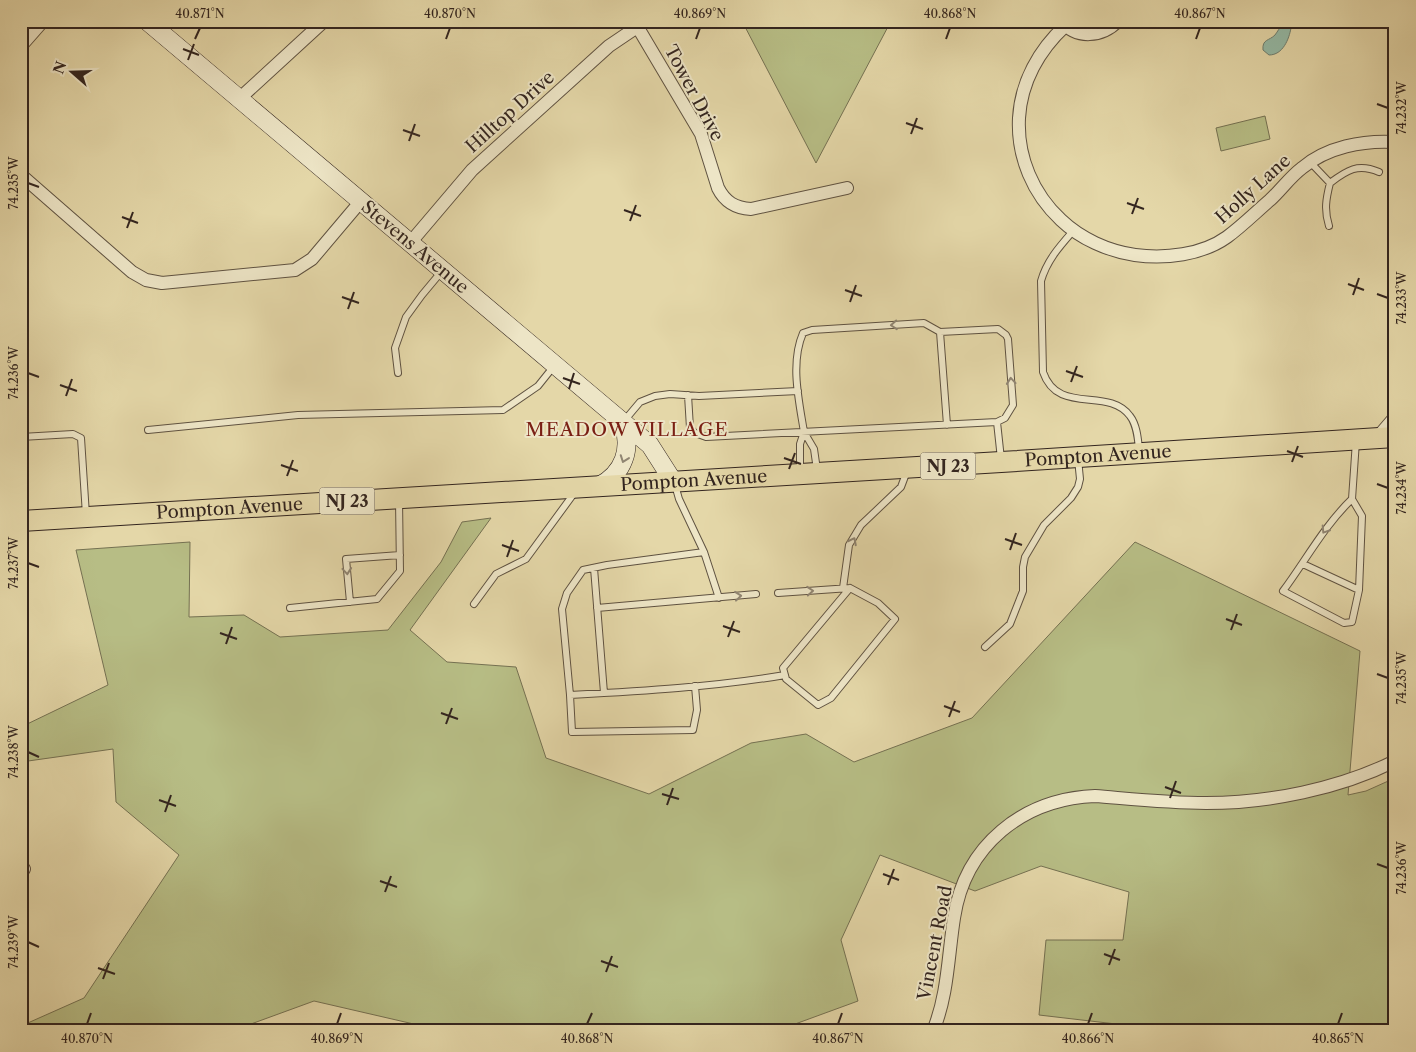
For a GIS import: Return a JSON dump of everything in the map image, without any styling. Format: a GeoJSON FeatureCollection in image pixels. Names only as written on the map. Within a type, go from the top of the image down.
{"type":"FeatureCollection","features":[{"type":"Feature","properties":{"kind":"main road","name":"Stevens Avenue"},"geometry":{"type":"LineString","coordinates":[[147,21],[650,445],[674,481]]}},
{"type":"Feature","properties":{"kind":"main road"},"geometry":{"type":"LineString","coordinates":[[599,486],[618,472],[625,458],[627,440],[623,422]]}},
{"type":"Feature","properties":{"kind":"main road","name":"Pompton Avenue"},"geometry":{"type":"LineString","coordinates":[[21,521],[1386,438]]}},
{"type":"Feature","properties":{"kind":"street"},"geometry":{"type":"LineString","coordinates":[[21,46],[43,21]]}},
{"type":"Feature","properties":{"kind":"street"},"geometry":{"type":"LineString","coordinates":[[239,99],[324,21]]}},
{"type":"Feature","properties":{"kind":"street","name":"Holly Lane"},"geometry":{"type":"LineString","coordinates":[[1118,21],[1100,34],[1087,35],[1075,32],[1063,24],[1035,63],[1020,104],[1019,133],[1024,162],[1036,189],[1054,213],[1074,230],[1100,245],[1129,254],[1161,256],[1194,251],[1226,238],[1310,162],[1349,146],[1375,142],[1395,142]]}},
{"type":"Feature","properties":{"kind":"street","name":"Tower Drive"},"geometry":{"type":"LineString","coordinates":[[642,24],[701,134],[718,188],[731,204],[751,209],[847,188]]}},
{"type":"Feature","properties":{"kind":"street","name":"Hilltop Drive"},"geometry":{"type":"LineString","coordinates":[[410,243],[472,170],[609,46],[642,24]]}},
{"type":"Feature","properties":{"kind":"street"},"geometry":{"type":"LineString","coordinates":[[21,175],[132,272],[146,280],[162,283],[295,270],[312,260],[361,202]]}},
{"type":"Feature","properties":{"kind":"street"},"geometry":{"type":"LineString","coordinates":[[1386,438],[1395,417]]}},
{"type":"Feature","properties":{"kind":"street","name":"Vincent Road"},"geometry":{"type":"LineString","coordinates":[[933,1031],[944,995],[954,918],[962,887],[976,859],[986,846],[1022,816],[1050,804],[1080,797],[1095,796],[1206,803],[1255,800],[1306,791],[1371,771],[1395,761]]}},
{"type":"Feature","properties":{"kind":"lane"},"geometry":{"type":"LineString","coordinates":[[1310,162],[1330,183]]}},
{"type":"Feature","properties":{"kind":"lane"},"geometry":{"type":"LineString","coordinates":[[1329,226],[1325,214],[1325,200],[1330,183],[1342,174],[1357,168],[1369,168],[1380,172]]}},
{"type":"Feature","properties":{"kind":"lane"},"geometry":{"type":"LineString","coordinates":[[1074,230],[1044,269],[1041,280],[1043,372],[1047,382],[1054,390],[1063,395],[1085,400],[1110,402],[1122,408],[1131,417],[1136,428],[1140,453]]}},
{"type":"Feature","properties":{"kind":"lane"},"geometry":{"type":"LineString","coordinates":[[398,373],[396,348],[406,317],[443,270]]}},
{"type":"Feature","properties":{"kind":"lane"},"geometry":{"type":"LineString","coordinates":[[688,395],[690,428],[695,433],[706,437],[804,432],[947,425],[997,422],[1005,418],[1013,405],[1006,335],[998,329],[940,332],[924,323],[812,330],[803,334],[800,341],[796,378],[804,432],[814,449],[808,474]]}},
{"type":"Feature","properties":{"kind":"lane"},"geometry":{"type":"LineString","coordinates":[[940,332],[947,425]]}},
{"type":"Feature","properties":{"kind":"lane"},"geometry":{"type":"LineString","coordinates":[[148,430],[298,415],[503,410],[538,386],[555,365]]}},
{"type":"Feature","properties":{"kind":"lane"},"geometry":{"type":"LineString","coordinates":[[623,422],[640,402],[655,396],[670,394],[700,396],[798,391]]}},
{"type":"Feature","properties":{"kind":"lane"},"geometry":{"type":"LineString","coordinates":[[997,422],[1001,462]]}},
{"type":"Feature","properties":{"kind":"lane"},"geometry":{"type":"LineString","coordinates":[[804,432],[800,444],[808,474]]}},
{"type":"Feature","properties":{"kind":"lane"},"geometry":{"type":"LineString","coordinates":[[21,437],[73,434],[81,438],[86,516]]}},
{"type":"Feature","properties":{"kind":"lane"},"geometry":{"type":"LineString","coordinates":[[1352,499],[1329,524],[1303,564],[1282,591],[1344,623],[1352,622],[1359,590],[1362,516],[1352,499],[1356,440]]}},
{"type":"Feature","properties":{"kind":"lane"},"geometry":{"type":"LineString","coordinates":[[984,647],[1010,624],[1023,591],[1022,567],[1025,557],[1044,525],[1071,498],[1078,487],[1080,479],[1078,457]]}},
{"type":"Feature","properties":{"kind":"lane"},"geometry":{"type":"LineString","coordinates":[[843,588],[849,545],[861,525],[901,487],[908,468]]}},
{"type":"Feature","properties":{"kind":"lane"},"geometry":{"type":"LineString","coordinates":[[674,481],[679,499],[704,552],[719,598]]}},
{"type":"Feature","properties":{"kind":"lane"},"geometry":{"type":"LineString","coordinates":[[474,604],[496,574],[526,559],[579,487]]}},
{"type":"Feature","properties":{"kind":"lane"},"geometry":{"type":"LineString","coordinates":[[290,608],[378,599],[400,571],[399,498]]}},
{"type":"Feature","properties":{"kind":"lane"},"geometry":{"type":"LineString","coordinates":[[695,686],[697,710],[693,730],[572,732],[562,609],[567,593],[583,570],[704,552]]}},
{"type":"Feature","properties":{"kind":"lane"},"geometry":{"type":"LineString","coordinates":[[350,602],[346,559],[400,555]]}},
{"type":"Feature","properties":{"kind":"lane"},"geometry":{"type":"LineString","coordinates":[[1303,564],[1359,590]]}},
{"type":"Feature","properties":{"kind":"lane"},"geometry":{"type":"LineString","coordinates":[[594,568],[604,693]]}},
{"type":"Feature","properties":{"kind":"lane"},"geometry":{"type":"LineString","coordinates":[[778,593],[850,588],[878,603],[894,619],[831,698],[818,705],[786,679],[784,668],[850,588]]}},
{"type":"Feature","properties":{"kind":"lane"},"geometry":{"type":"LineString","coordinates":[[597,608],[756,594]]}},
{"type":"Feature","properties":{"kind":"lane"},"geometry":{"type":"LineString","coordinates":[[570,694],[651,691],[785,675]]}},
{"type":"Feature","properties":{"kind":"green space"},"geometry":{"type":"Polygon","coordinates":[[[742,21],[891,21],[816,163],[742,21]]]}},
{"type":"Feature","properties":{"kind":"green space"},"geometry":{"type":"Polygon","coordinates":[[[1265,116],[1270,139],[1221,151],[1216,128],[1265,116]]]}},
{"type":"Feature","properties":{"kind":"green space"},"geometry":{"type":"Polygon","coordinates":[[[491,518],[410,630],[447,662],[516,667],[546,758],[649,794],[751,743],[806,734],[854,762],[972,718],[1135,542],[1360,651],[1348,795],[1366,791],[1395,778],[1395,1031],[1176,1031],[1039,1015],[1046,940],[1123,940],[1129,892],[1041,866],[975,891],[880,855],[841,940],[858,1001],[776,1031],[444,1031],[314,1001],[251,1024],[248,1031],[21,1031],[21,1026],[84,998],[179,855],[116,802],[113,749],[21,762],[21,727],[108,685],[76,550],[190,542],[189,617],[244,615],[280,637],[388,630],[441,562],[462,522],[491,518]]]}},
{"type":"Feature","properties":{"kind":"shaded area"},"geometry":{"type":"Polygon","coordinates":[[[1283,25],[1291,28],[1285,46],[1278,52],[1269,55],[1263,50],[1264,44],[1283,25]]]}},
{"type":"Feature","properties":{"kind":"district","name":"MEADOW VILLAGE"},"geometry":{"type":"Point","coordinates":[627,429]}}]}
